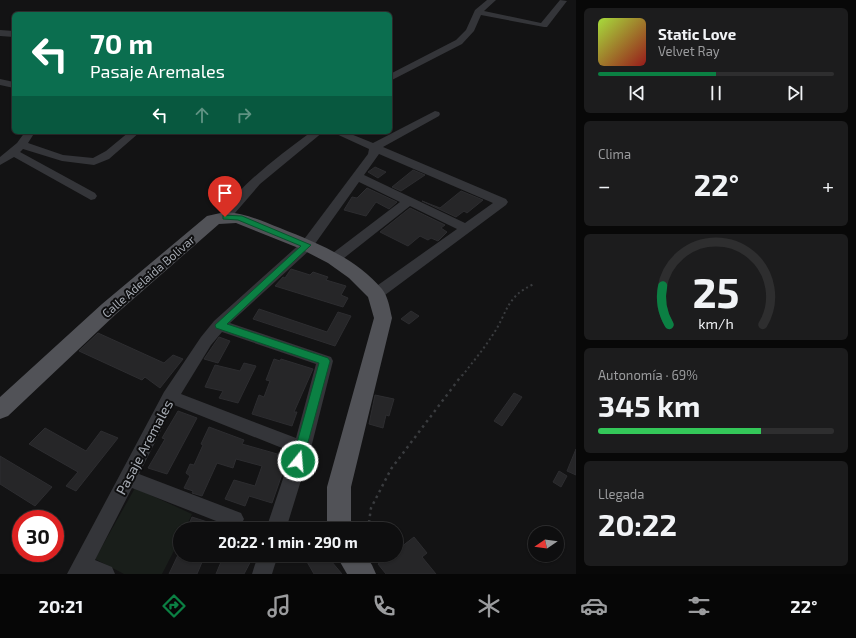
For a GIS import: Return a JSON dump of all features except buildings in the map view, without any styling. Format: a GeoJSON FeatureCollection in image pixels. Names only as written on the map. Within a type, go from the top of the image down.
{"type":"FeatureCollection","features":[{"type":"Feature","properties":{"kind":"main road"},"geometry":{"type":"LineString","coordinates":[[225,217],[239,218],[307,245],[334,259],[355,274],[376,294],[383,318],[339,487],[339,522]]}},
{"type":"Feature","properties":{"kind":"main road","name":"Calle Adelaida Bolivar"},"geometry":{"type":"LineString","coordinates":[[0,410],[126,294],[213,220],[225,217]]}},
{"type":"Feature","properties":{"kind":"main road"},"geometry":{"type":"LineString","coordinates":[[354,562],[363,574]]}},
{"type":"Feature","properties":{"kind":"street"},"geometry":{"type":"LineString","coordinates":[[392,77],[459,42],[470,31],[478,12],[492,0]]}},
{"type":"Feature","properties":{"kind":"street"},"geometry":{"type":"LineString","coordinates":[[478,12],[541,25],[545,24],[563,1]]}},
{"type":"Feature","properties":{"kind":"street"},"geometry":{"type":"LineString","coordinates":[[0,33],[12,34]]}},
{"type":"Feature","properties":{"kind":"street"},"geometry":{"type":"LineString","coordinates":[[0,82],[12,85]]}},
{"type":"Feature","properties":{"kind":"street"},"geometry":{"type":"LineString","coordinates":[[375,147],[435,114]]}},
{"type":"Feature","properties":{"kind":"street"},"geometry":{"type":"LineString","coordinates":[[0,162],[18,149],[29,134]]}},
{"type":"Feature","properties":{"kind":"street"},"geometry":{"type":"LineString","coordinates":[[18,149],[88,162],[100,160],[132,134]]}},
{"type":"Feature","properties":{"kind":"street"},"geometry":{"type":"LineString","coordinates":[[225,217],[246,192],[316,134]]}},
{"type":"Feature","properties":{"kind":"street"},"geometry":{"type":"LineString","coordinates":[[342,134],[502,202],[376,294]]}},
{"type":"Feature","properties":{"kind":"street","name":"Pasaje Aremales"},"geometry":{"type":"LineString","coordinates":[[80,569],[170,397],[206,341],[220,325],[307,245],[373,154],[375,147]]}},
{"type":"Feature","properties":{"kind":"street"},"geometry":{"type":"LineString","coordinates":[[18,149],[91,196]]}},
{"type":"Feature","properties":{"kind":"street"},"geometry":{"type":"LineString","coordinates":[[356,176],[466,228]]}},
{"type":"Feature","properties":{"kind":"street"},"geometry":{"type":"LineString","coordinates":[[334,259],[408,201]]}},
{"type":"Feature","properties":{"kind":"street"},"geometry":{"type":"LineString","coordinates":[[220,325],[325,361],[302,448],[278,522]]}},
{"type":"Feature","properties":{"kind":"street"},"geometry":{"type":"LineString","coordinates":[[170,397],[302,448]]}},
{"type":"Feature","properties":{"kind":"street"},"geometry":{"type":"LineString","coordinates":[[128,478],[234,518]]}},
{"type":"Feature","properties":{"kind":"street"},"geometry":{"type":"LineString","coordinates":[[262,574],[266,562]]}},
{"type":"Feature","properties":{"kind":"street"},"geometry":{"type":"LineString","coordinates":[[80,569],[105,574]]}},
{"type":"Feature","properties":{"kind":"path"},"geometry":{"type":"LineString","coordinates":[[369,522],[371,508],[391,469],[493,335],[510,301],[523,289],[534,284]]}},
{"type":"Feature","properties":{"kind":"shaded area"},"geometry":{"type":"Polygon","coordinates":[[[135,488],[192,514],[188,522],[173,522],[173,553],[162,574],[124,574],[95,559],[135,488]]]}},
{"type":"Feature","properties":{"kind":"route"},"geometry":{"type":"LineString","coordinates":[[225,217],[239,218],[307,245],[254,292],[220,325],[325,361],[298,461]]}}]}
